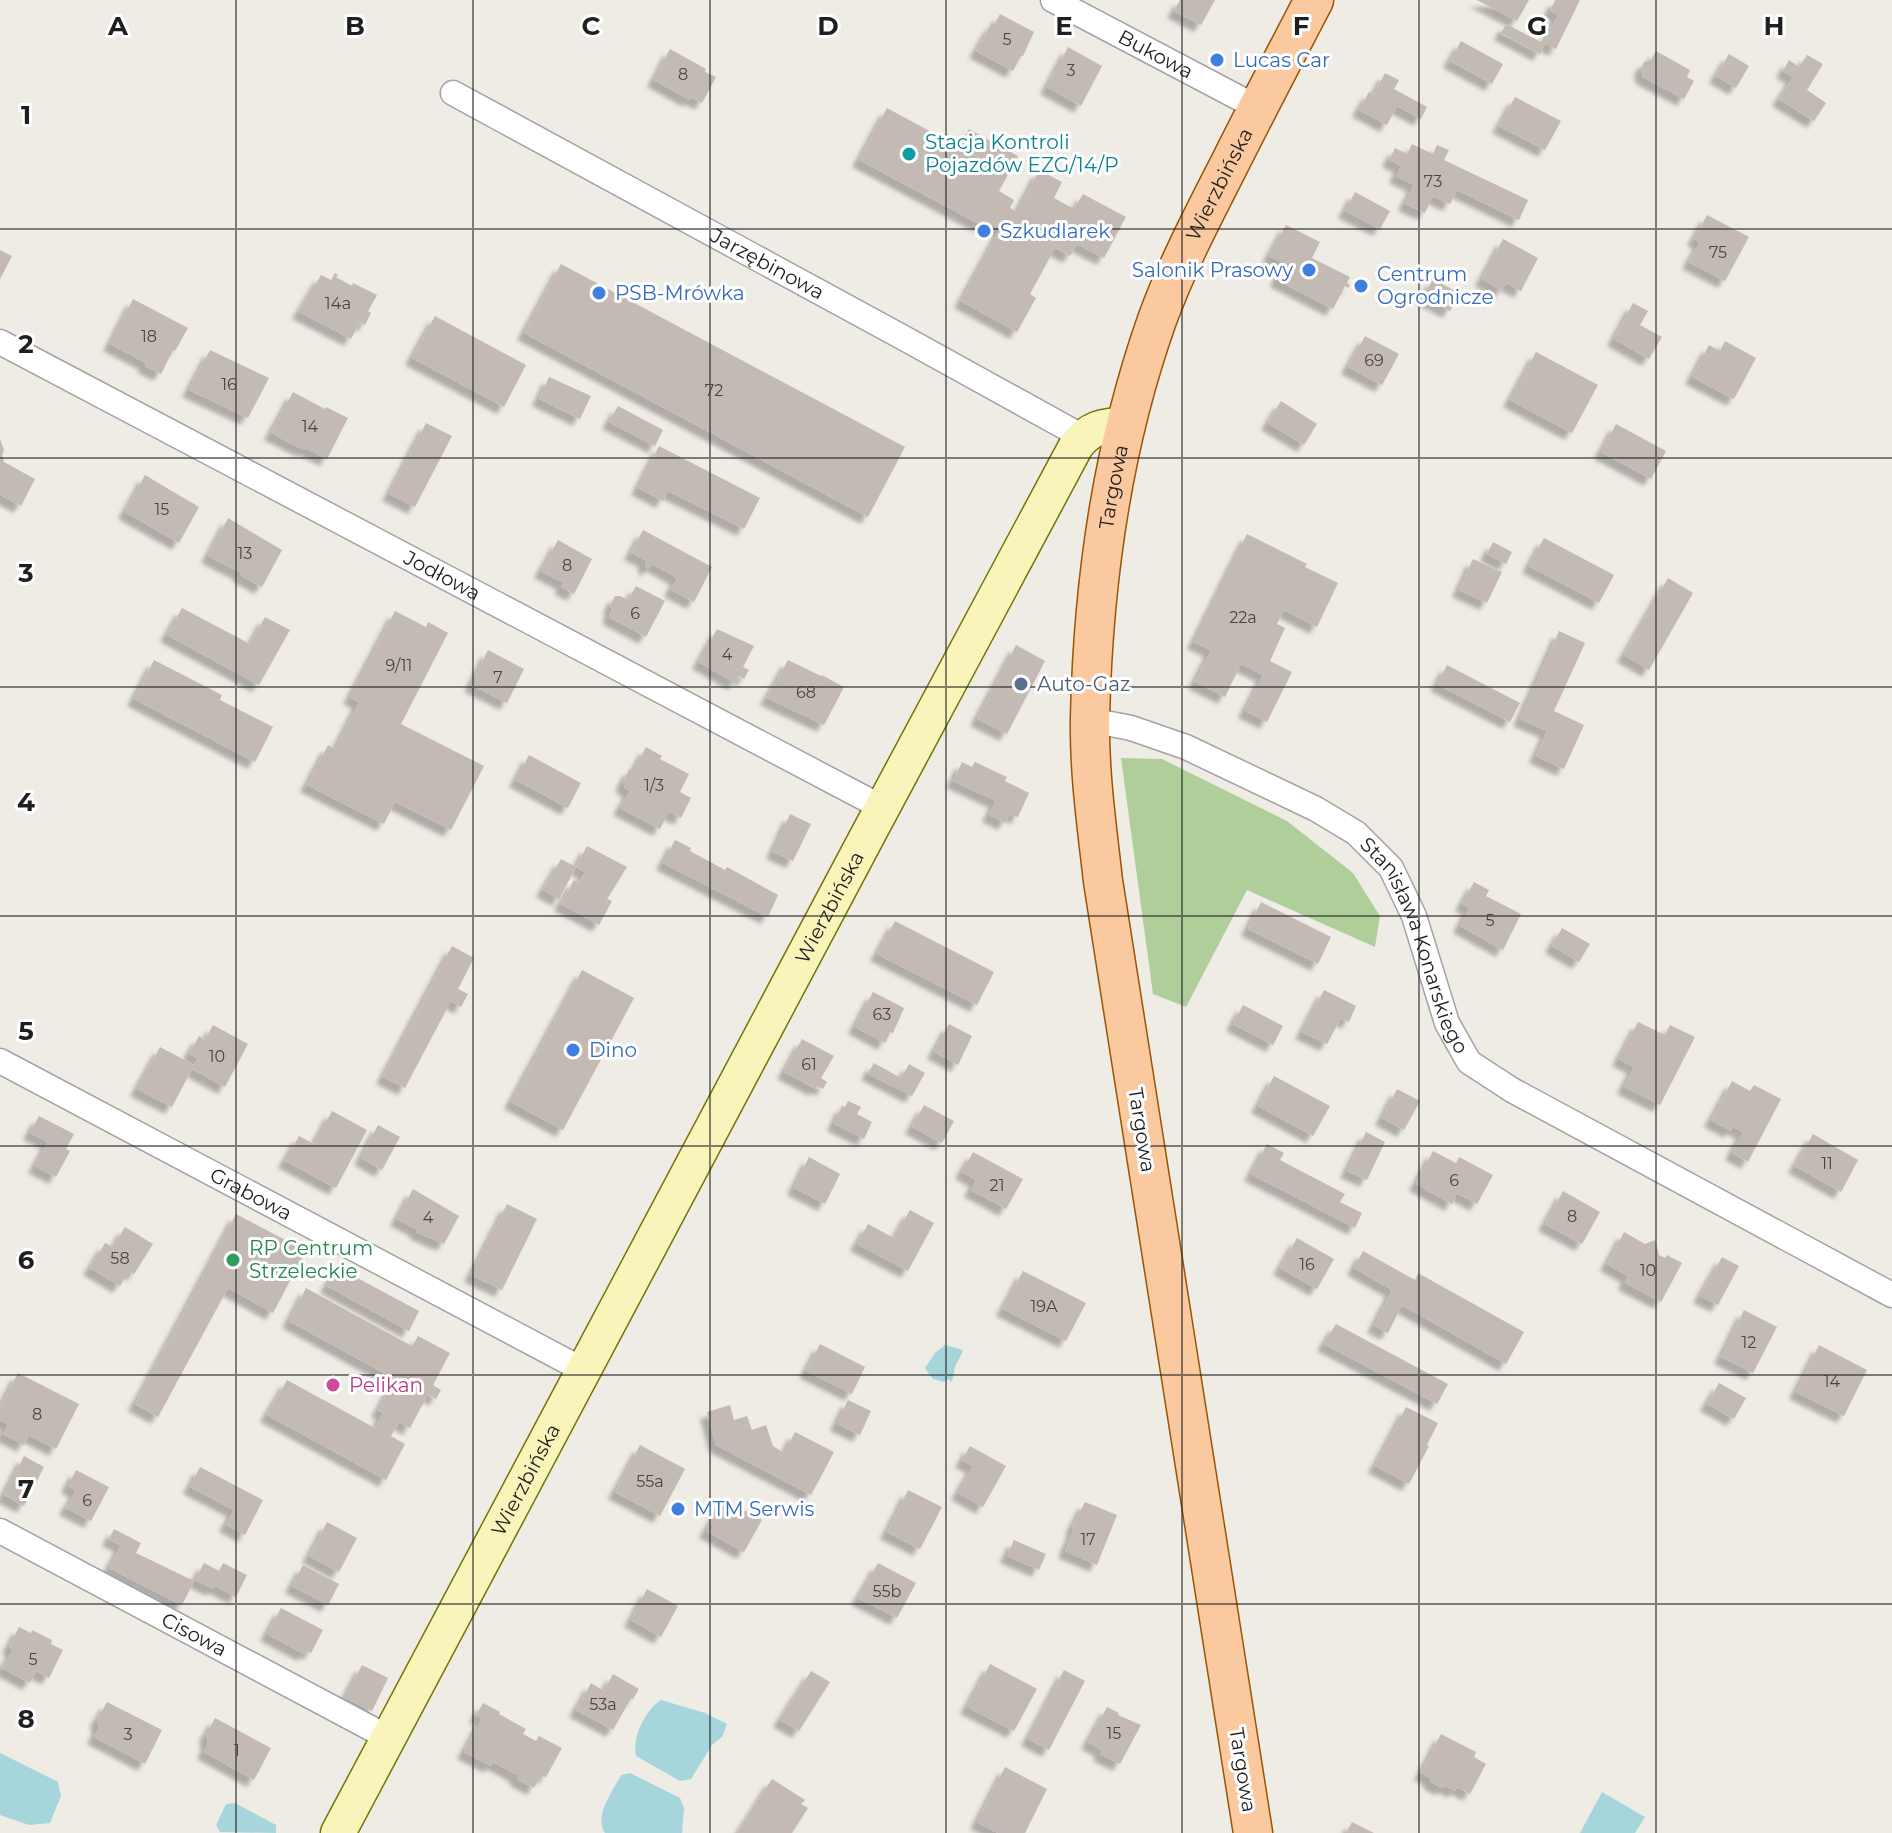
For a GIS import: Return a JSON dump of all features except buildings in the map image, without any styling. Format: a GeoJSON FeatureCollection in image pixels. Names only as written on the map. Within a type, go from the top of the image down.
{"type":"FeatureCollection","features":[{"type":"Feature","properties":{"kind":"main road","name":"Wierzbińska"},"geometry":{"type":"LineString","coordinates":[[1125,425],[1157,320],[1188,245],[1314,0]]}},
{"type":"Feature","properties":{"kind":"main road","name":"Targowa"},"geometry":{"type":"LineString","coordinates":[[1125,425],[1101,562],[1090,720],[1092,760],[1103,881],[1253,1833]]}},
{"type":"Feature","properties":{"kind":"street","name":"Bukowa"},"geometry":{"type":"LineString","coordinates":[[1053,0],[1258,108]]}},
{"type":"Feature","properties":{"kind":"street","name":"Jarzębinowa"},"geometry":{"type":"LineString","coordinates":[[453,93],[1083,437]]}},
{"type":"Feature","properties":{"kind":"street","name":"Jodłowa"},"geometry":{"type":"LineString","coordinates":[[0,342],[883,808]]}},
{"type":"Feature","properties":{"kind":"street"},"geometry":{"type":"LineString","coordinates":[[1083,437],[1100,427],[1125,425]]}},
{"type":"Feature","properties":{"kind":"street","name":"Wierzbińska"},"geometry":{"type":"LineString","coordinates":[[338,1833],[1083,437]]}},
{"type":"Feature","properties":{"kind":"street","name":"Stanisława Konarskiego"},"geometry":{"type":"LineString","coordinates":[[1090,720],[1131,728],[1186,747],[1316,809],[1356,833],[1391,868],[1414,916],[1447,1023],[1469,1062],[1512,1090],[1892,1295]]}},
{"type":"Feature","properties":{"kind":"street","name":"Grabowa"},"geometry":{"type":"LineString","coordinates":[[0,1061],[585,1371]]}},
{"type":"Feature","properties":{"kind":"street","name":"Cisowa"},"geometry":{"type":"LineString","coordinates":[[0,1531],[389,1738]]}},
{"type":"Feature","properties":{"kind":"green space"},"geometry":{"type":"Polygon","coordinates":[[[1121,758],[1162,759],[1287,821],[1353,873],[1380,916],[1375,947],[1247,890],[1186,1007],[1153,994],[1121,758]]]}},
{"type":"Feature","properties":{"kind":"water"},"geometry":{"type":"Polygon","coordinates":[[[945,1345],[963,1351],[951,1382],[948,1379],[944,1382],[933,1379],[925,1368],[945,1345]]]}},
{"type":"Feature","properties":{"kind":"water"},"geometry":{"type":"Polygon","coordinates":[[[661,1700],[705,1713],[727,1724],[722,1737],[712,1745],[691,1779],[680,1781],[636,1756],[641,1725],[661,1700]]]}},
{"type":"Feature","properties":{"kind":"water"},"geometry":{"type":"Polygon","coordinates":[[[0,1753],[58,1782],[61,1796],[50,1823],[29,1825],[0,1815],[0,1753]]]}},
{"type":"Feature","properties":{"kind":"water"},"geometry":{"type":"Polygon","coordinates":[[[630,1773],[680,1798],[684,1808],[682,1833],[605,1833],[601,1819],[603,1811],[621,1775],[630,1773]]]}},
{"type":"Feature","properties":{"kind":"water"},"geometry":{"type":"Polygon","coordinates":[[[1602,1792],[1645,1817],[1635,1833],[1580,1833],[1602,1792]]]}},
{"type":"Feature","properties":{"kind":"water"},"geometry":{"type":"Polygon","coordinates":[[[235,1803],[276,1825],[276,1833],[220,1832],[216,1825],[226,1804],[235,1803]]]}},
{"type":"Feature","properties":{"kind":"place","name":"Lucas Car"},"geometry":{"type":"Point","coordinates":[1217,60]}},
{"type":"Feature","properties":{"kind":"place","name":"Stacja Kontroli Pojazdów EZG/14/P"},"geometry":{"type":"Point","coordinates":[909,154]}},
{"type":"Feature","properties":{"kind":"place","name":"Szkudlarek"},"geometry":{"type":"Point","coordinates":[984,231]}},
{"type":"Feature","properties":{"kind":"place","name":"Salonik Prasowy"},"geometry":{"type":"Point","coordinates":[1309,270]}},
{"type":"Feature","properties":{"kind":"place","name":"Centrum Ogrodnicze"},"geometry":{"type":"Point","coordinates":[1361,286]}},
{"type":"Feature","properties":{"kind":"place","name":"PSB-Mrówka"},"geometry":{"type":"Point","coordinates":[599,293]}},
{"type":"Feature","properties":{"kind":"place","name":"Auto-Gaz"},"geometry":{"type":"Point","coordinates":[1021,684]}},
{"type":"Feature","properties":{"kind":"place","name":"Dino"},"geometry":{"type":"Point","coordinates":[573,1050]}},
{"type":"Feature","properties":{"kind":"place","name":"RP Centrum Strzeleckie"},"geometry":{"type":"Point","coordinates":[233,1260]}},
{"type":"Feature","properties":{"kind":"place","name":"Pelikan"},"geometry":{"type":"Point","coordinates":[333,1385]}},
{"type":"Feature","properties":{"kind":"place","name":"MTM Serwis"},"geometry":{"type":"Point","coordinates":[678,1509]}}]}
